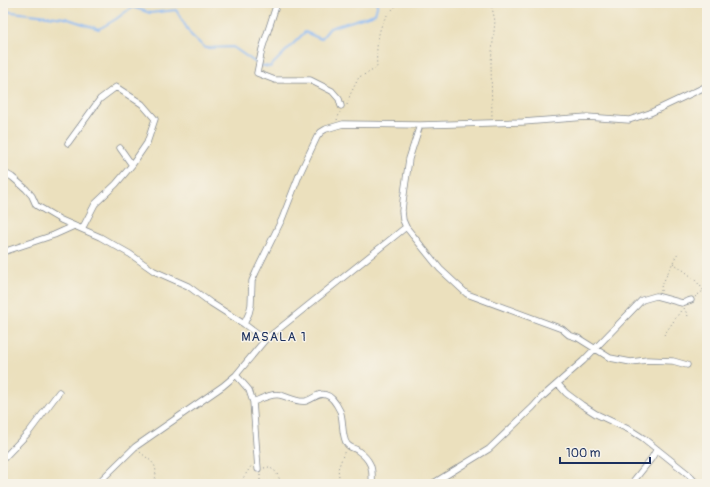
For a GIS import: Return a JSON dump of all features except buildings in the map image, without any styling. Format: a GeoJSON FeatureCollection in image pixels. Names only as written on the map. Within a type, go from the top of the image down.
{"type":"FeatureCollection","features":[{"type":"Feature","properties":{"kind":"street"},"geometry":{"type":"LineString","coordinates":[[277,3],[262,49],[257,73],[275,80],[310,80],[332,91],[339,99],[341,106]]}},
{"type":"Feature","properties":{"kind":"street"},"geometry":{"type":"LineString","coordinates":[[244,324],[250,309],[252,281],[282,219],[303,166],[321,132],[336,125],[420,125],[587,117],[615,119],[637,118],[707,86]]}},
{"type":"Feature","properties":{"kind":"street"},"geometry":{"type":"LineString","coordinates":[[68,143],[100,99],[116,87],[142,104],[155,120],[147,143],[132,165],[116,184],[95,204],[82,229]]}},
{"type":"Feature","properties":{"kind":"street"},"geometry":{"type":"LineString","coordinates":[[420,125],[409,159],[402,211],[403,220],[406,227],[440,269],[468,294],[562,328],[569,335],[578,338],[610,358],[631,362],[673,360],[687,365]]}},
{"type":"Feature","properties":{"kind":"street"},"geometry":{"type":"LineString","coordinates":[[120,148],[132,165]]}},
{"type":"Feature","properties":{"kind":"street"},"geometry":{"type":"LineString","coordinates":[[3,172],[12,177],[26,189],[32,196],[36,205],[74,226],[100,237],[154,271],[188,286],[265,340]]}},
{"type":"Feature","properties":{"kind":"street"},"geometry":{"type":"LineString","coordinates":[[3,252],[54,235],[74,226]]}},
{"type":"Feature","properties":{"kind":"street"},"geometry":{"type":"LineString","coordinates":[[97,484],[135,447],[223,386],[236,375],[265,340],[406,227]]}},
{"type":"Feature","properties":{"kind":"street"},"geometry":{"type":"LineString","coordinates":[[432,484],[489,448],[595,349],[642,300],[656,296],[682,304],[691,300]]}},
{"type":"Feature","properties":{"kind":"street"},"geometry":{"type":"LineString","coordinates":[[236,375],[249,390],[253,402],[258,469]]}},
{"type":"Feature","properties":{"kind":"street"},"geometry":{"type":"LineString","coordinates":[[558,384],[566,393],[596,414],[632,431],[688,474],[697,484]]}},
{"type":"Feature","properties":{"kind":"street"},"geometry":{"type":"LineString","coordinates":[[3,459],[29,432],[59,392]]}},
{"type":"Feature","properties":{"kind":"street"},"geometry":{"type":"LineString","coordinates":[[253,402],[275,395],[301,401],[311,399],[319,394],[328,395],[340,411],[343,419],[345,440],[347,445],[359,452],[370,462],[372,484]]}},
{"type":"Feature","properties":{"kind":"street"},"geometry":{"type":"LineString","coordinates":[[631,484],[651,459],[656,449]]}},
{"type":"Feature","properties":{"kind":"path"},"geometry":{"type":"LineString","coordinates":[[336,125],[341,106],[347,105],[359,77],[377,67],[376,54],[378,40],[384,20],[399,3]]}},
{"type":"Feature","properties":{"kind":"path"},"geometry":{"type":"LineString","coordinates":[[491,3],[495,21],[491,62],[492,122]]}},
{"type":"Feature","properties":{"kind":"path"},"geometry":{"type":"LineString","coordinates":[[661,287],[679,252]]}},
{"type":"Feature","properties":{"kind":"path"},"geometry":{"type":"LineString","coordinates":[[673,263],[690,275],[704,291]]}},
{"type":"Feature","properties":{"kind":"path"},"geometry":{"type":"LineString","coordinates":[[691,300],[707,288]]}},
{"type":"Feature","properties":{"kind":"path"},"geometry":{"type":"LineString","coordinates":[[664,334],[684,307],[689,318]]}},
{"type":"Feature","properties":{"kind":"path"},"geometry":{"type":"LineString","coordinates":[[340,484],[338,469],[347,445]]}},
{"type":"Feature","properties":{"kind":"path"},"geometry":{"type":"LineString","coordinates":[[135,447],[155,466],[156,474],[154,484]]}},
{"type":"Feature","properties":{"kind":"path"},"geometry":{"type":"LineString","coordinates":[[239,484],[256,458]]}},
{"type":"Feature","properties":{"kind":"path"},"geometry":{"type":"LineString","coordinates":[[260,484],[260,473],[258,469],[269,467],[276,472],[282,484]]}},
{"type":"Feature","properties":{"kind":"waterway"},"geometry":{"type":"LineString","coordinates":[[3,11],[65,18],[99,29],[132,7],[150,13],[176,10],[191,35],[205,48],[233,47],[259,65],[270,67],[305,32],[321,39],[330,28],[375,14],[378,3]]}},
{"type":"Feature","properties":{"kind":"district","name":"MASALA 1"},"geometry":{"type":"Point","coordinates":[274,336]}}]}
